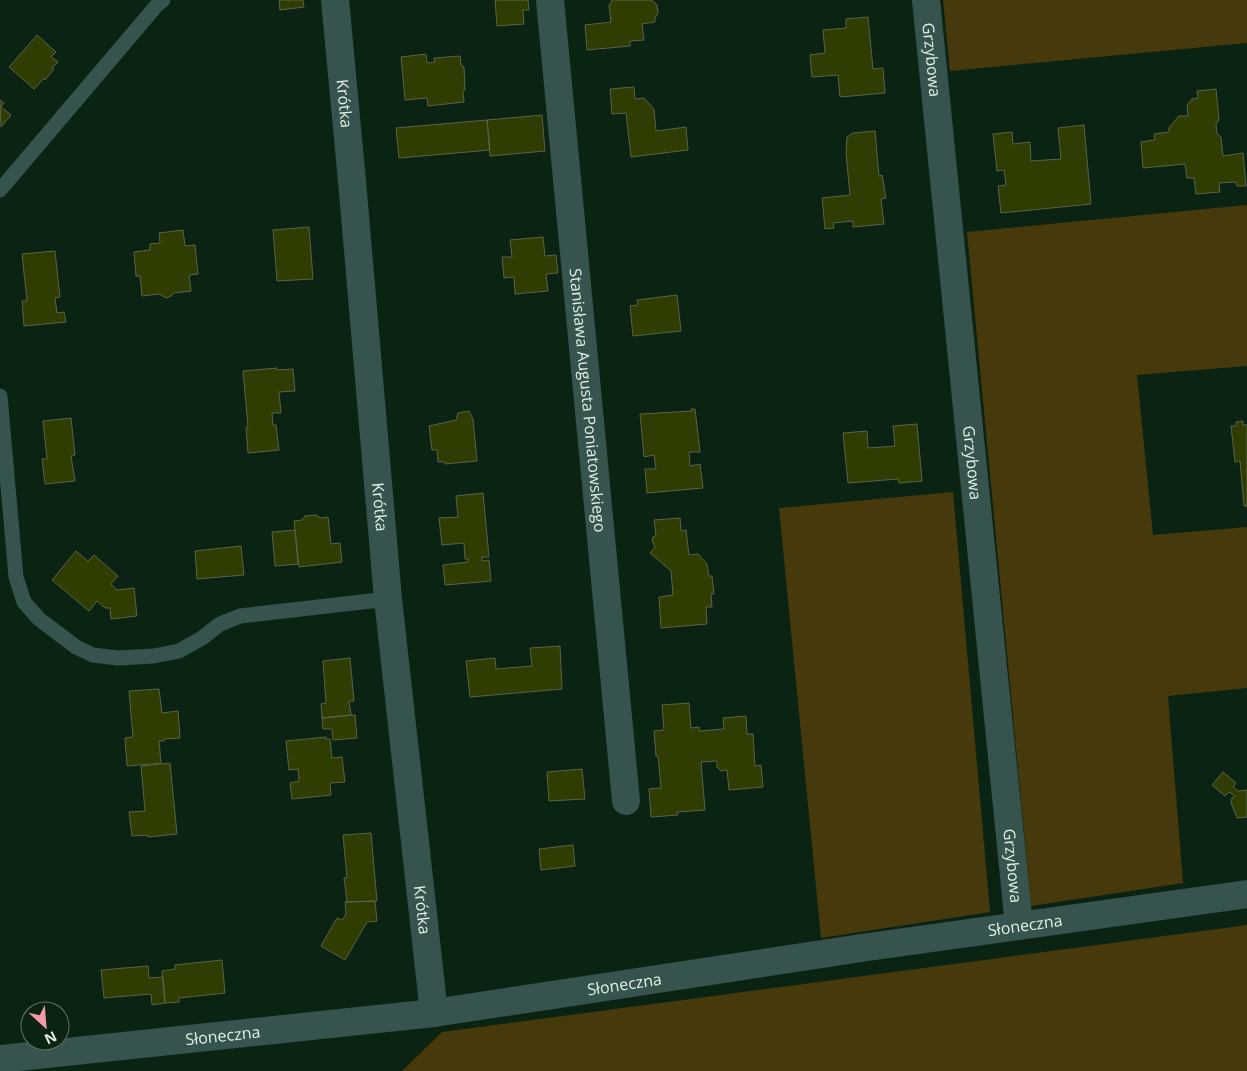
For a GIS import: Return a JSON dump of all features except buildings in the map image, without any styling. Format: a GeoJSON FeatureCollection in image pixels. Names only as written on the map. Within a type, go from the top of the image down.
{"type":"FeatureCollection","features":[{"type":"Feature","properties":{"kind":"street","name":"Krótka"},"geometry":{"type":"LineString","coordinates":[[335,0],[388,598],[434,1013]]}},
{"type":"Feature","properties":{"kind":"street","name":"Stanisława Augusta Poniatowskiego"},"geometry":{"type":"LineString","coordinates":[[550,0],[626,801]]}},
{"type":"Feature","properties":{"kind":"street","name":"Grzybowa"},"geometry":{"type":"LineString","coordinates":[[926,0],[1019,926]]}},
{"type":"Feature","properties":{"kind":"street","name":"Słoneczna"},"geometry":{"type":"LineString","coordinates":[[0,1059],[434,1013],[858,948],[1247,894]]}},
{"type":"Feature","properties":{"kind":"lane"},"geometry":{"type":"LineString","coordinates":[[0,190],[163,0]]}},
{"type":"Feature","properties":{"kind":"lane"},"geometry":{"type":"LineString","coordinates":[[0,396],[16,577],[24,602],[39,619],[76,647],[93,655],[118,658],[154,656],[179,651],[202,638],[220,624],[240,616],[388,598]]}},
{"type":"Feature","properties":{"kind":"shaded area"},"geometry":{"type":"Polygon","coordinates":[[[943,0],[1247,0],[1247,43],[950,71],[943,0]]]}},
{"type":"Feature","properties":{"kind":"shaded area"},"geometry":{"type":"Polygon","coordinates":[[[1247,205],[1247,366],[1137,375],[1153,535],[1247,527],[1247,688],[1168,696],[1183,883],[1031,906],[967,232],[1247,205]]]}},
{"type":"Feature","properties":{"kind":"shaded area"},"geometry":{"type":"Polygon","coordinates":[[[953,492],[990,912],[821,938],[779,508],[953,492]]]}},
{"type":"Feature","properties":{"kind":"shaded area"},"geometry":{"type":"Polygon","coordinates":[[[1247,925],[1247,1071],[402,1071],[442,1032],[1247,925]]]}}]}
